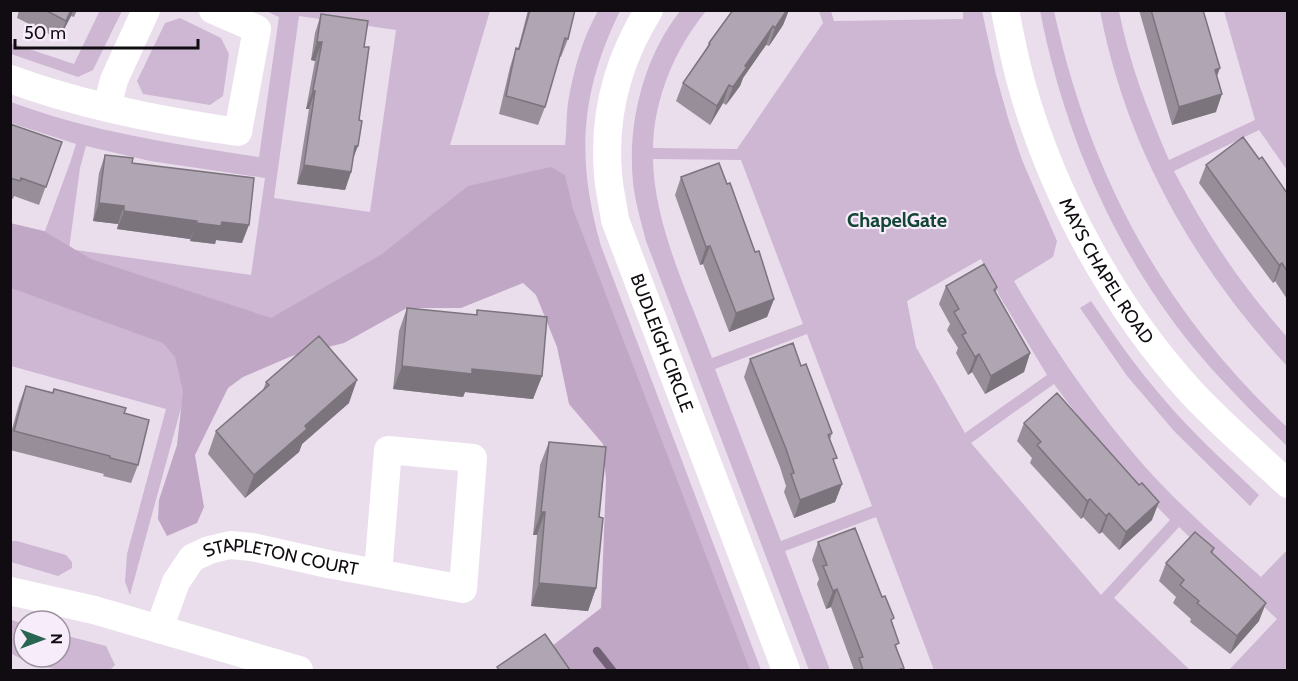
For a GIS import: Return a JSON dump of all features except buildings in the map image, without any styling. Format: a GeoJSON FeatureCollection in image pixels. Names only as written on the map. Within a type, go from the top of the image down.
{"type":"FeatureCollection","features":[{"type":"Feature","properties":{"kind":"street"},"geometry":{"type":"LineString","coordinates":[[107,107],[114,80],[146,10]]}},
{"type":"Feature","properties":{"kind":"street"},"geometry":{"type":"LineString","coordinates":[[10,79],[107,107],[237,132],[257,29],[213,10]]}},
{"type":"Feature","properties":{"kind":"street","name":"BUDLEIGH CIRCLE"},"geometry":{"type":"LineString","coordinates":[[649,10],[621,64],[612,98],[607,135],[608,174],[615,220],[786,670]]}},
{"type":"Feature","properties":{"kind":"street","name":"MAYS CHAPEL ROAD"},"geometry":{"type":"LineString","coordinates":[[1005,10],[1022,86],[1042,146],[1069,207],[1098,262],[1152,345],[1193,393],[1287,484]]}},
{"type":"Feature","properties":{"kind":"street","name":"STAPLETON COURT"},"geometry":{"type":"LineString","coordinates":[[159,629],[176,582],[192,558],[209,550],[230,545],[252,547],[328,564],[463,589],[473,458],[388,450],[378,573]]}},
{"type":"Feature","properties":{"kind":"street"},"geometry":{"type":"LineString","coordinates":[[10,591],[94,610],[299,670]]}},
{"type":"Feature","properties":{"kind":"shaded area"},"geometry":{"type":"Polygon","coordinates":[[[100,10],[122,11],[93,70],[78,77],[11,54],[11,43],[74,64],[100,10]]]}},
{"type":"Feature","properties":{"kind":"shaded area"},"geometry":{"type":"Polygon","coordinates":[[[266,11],[490,11],[450,145],[565,145],[570,91],[587,33],[598,11],[620,11],[597,70],[586,126],[585,155],[593,214],[601,246],[761,670],[728,670],[536,171],[227,343],[201,335],[130,595],[125,582],[127,554],[166,409],[11,366],[10,228],[42,239],[76,144],[11,123],[11,102],[102,129],[259,157],[279,17],[266,11]],[[299,16],[274,198],[370,212],[396,30],[299,16]],[[86,146],[80,168],[69,249],[251,275],[265,178],[150,161],[86,146]]]}},
{"type":"Feature","properties":{"kind":"shaded area"},"geometry":{"type":"Polygon","coordinates":[[[680,11],[706,11],[685,41],[668,75],[657,111],[653,148],[737,149],[823,23],[819,11],[831,11],[834,21],[963,19],[963,11],[982,11],[1008,118],[1022,160],[1057,241],[1053,257],[1014,281],[1064,361],[1101,412],[1140,461],[1173,496],[1261,577],[1287,550],[1287,670],[1229,670],[1277,619],[1179,527],[1114,598],[1190,670],[934,670],[876,517],[785,551],[830,670],[809,670],[646,241],[637,204],[632,160],[636,114],[648,70],[667,29],[680,11]],[[653,159],[659,209],[674,260],[712,358],[803,324],[741,160],[653,159]],[[981,259],[907,301],[916,347],[965,433],[1047,375],[1000,297],[981,259]],[[807,334],[715,369],[781,541],[872,506],[807,334]],[[1054,384],[971,443],[1101,595],[1170,520],[1109,454],[1054,384]]]}},
{"type":"Feature","properties":{"kind":"shaded area"},"geometry":{"type":"Polygon","coordinates":[[[1040,11],[1054,11],[1069,71],[1088,129],[1111,185],[1138,237],[1168,288],[1203,336],[1243,383],[1287,427],[1287,446],[1238,398],[1193,347],[1139,271],[1116,230],[1078,145],[1050,56],[1040,11]]]}},
{"type":"Feature","properties":{"kind":"shaded area"},"geometry":{"type":"Polygon","coordinates":[[[1100,11],[1119,11],[1140,87],[1169,160],[1255,120],[1224,11],[1287,11],[1287,170],[1259,130],[1174,171],[1225,258],[1254,298],[1287,337],[1287,366],[1222,287],[1193,245],[1168,201],[1127,109],[1100,11]]]}},
{"type":"Feature","properties":{"kind":"shaded area"},"geometry":{"type":"Polygon","coordinates":[[[180,18],[221,38],[229,54],[223,96],[210,105],[143,94],[137,81],[165,23],[180,18]]]}},
{"type":"Feature","properties":{"kind":"shaded area"},"geometry":{"type":"Polygon","coordinates":[[[551,167],[565,175],[573,209],[750,670],[571,670],[559,660],[543,653],[601,608],[606,480],[603,444],[569,404],[557,347],[536,295],[523,283],[461,308],[407,308],[344,343],[292,356],[243,377],[228,388],[195,455],[204,507],[197,523],[167,536],[158,519],[159,500],[177,445],[183,391],[175,357],[163,343],[11,288],[10,223],[44,231],[91,259],[271,318],[382,254],[468,186],[551,167]]]}},
{"type":"Feature","properties":{"kind":"shaded area"},"geometry":{"type":"Polygon","coordinates":[[[1091,301],[1152,386],[1209,447],[1259,495],[1250,506],[1174,431],[1127,376],[1080,308],[1091,301]]]}},
{"type":"Feature","properties":{"kind":"shaded area"},"geometry":{"type":"Polygon","coordinates":[[[11,541],[66,555],[72,562],[72,568],[58,576],[11,562],[11,541]]]}},
{"type":"Feature","properties":{"kind":"shaded area"},"geometry":{"type":"Polygon","coordinates":[[[72,637],[106,646],[115,665],[110,670],[59,669],[72,669],[72,637]]]}},
{"type":"Feature","properties":{"kind":"waterway"},"geometry":{"type":"LineString","coordinates":[[597,651],[612,670]]}},
{"type":"Feature","properties":{"kind":"district","name":"ChapelGate"},"geometry":{"type":"Point","coordinates":[897,220]}}]}
